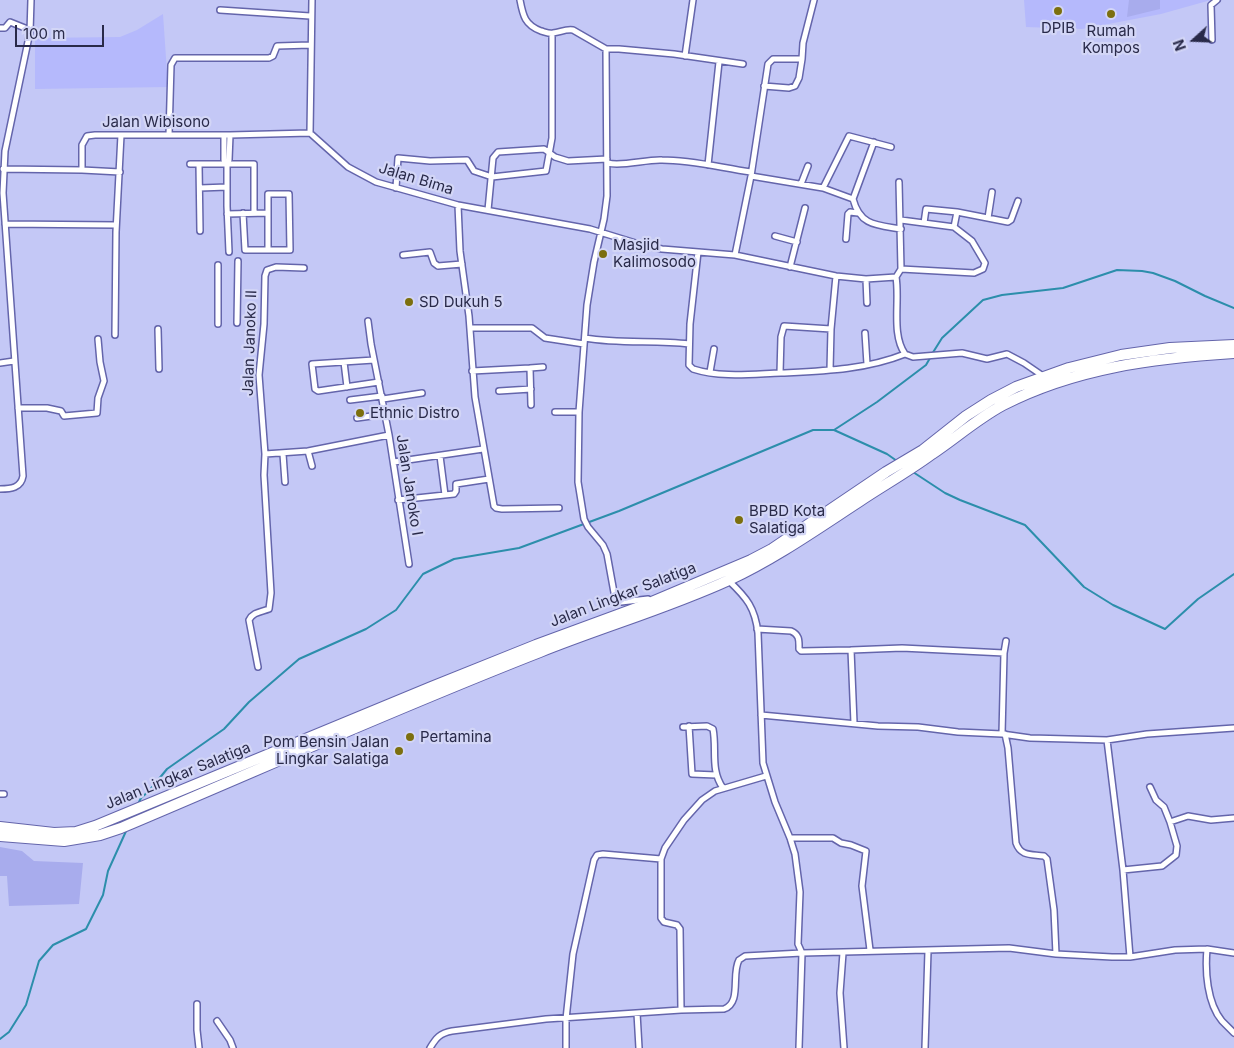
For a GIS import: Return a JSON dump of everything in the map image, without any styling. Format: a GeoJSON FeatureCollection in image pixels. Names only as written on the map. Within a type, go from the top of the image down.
{"type":"FeatureCollection","features":[{"type":"Feature","properties":{"kind":"highway","name":"Jalan Lingkar Salatiga"},"geometry":{"type":"LineString","coordinates":[[0,836],[64,840],[100,835],[121,828],[279,759],[703,586],[772,549],[926,453],[966,416],[991,400],[1121,355],[1170,348],[1234,345]]}},
{"type":"Feature","properties":{"kind":"highway","name":"Jalan Lingkar Salatiga"},"geometry":{"type":"LineString","coordinates":[[1045,381],[1134,362],[1181,356],[1234,353]]}},
{"type":"Feature","properties":{"kind":"highway","name":"Jalan Lingkar Salatiga"},"geometry":{"type":"LineString","coordinates":[[703,586],[728,580],[776,556],[889,476]]}},
{"type":"Feature","properties":{"kind":"highway","name":"Jalan Lingkar Salatiga"},"geometry":{"type":"LineString","coordinates":[[0,827],[54,833],[76,832],[151,804],[519,652],[670,599]]}},
{"type":"Feature","properties":{"kind":"street"},"geometry":{"type":"LineString","coordinates":[[0,489],[13,488],[22,481],[5,224],[2,218],[6,139],[30,30],[31,0]]}},
{"type":"Feature","properties":{"kind":"street"},"geometry":{"type":"LineString","coordinates":[[310,133],[310,16],[312,0]]}},
{"type":"Feature","properties":{"kind":"street"},"geometry":{"type":"LineString","coordinates":[[520,0],[528,23],[541,31],[552,34],[566,29],[573,30],[606,49],[685,56],[743,64]]}},
{"type":"Feature","properties":{"kind":"street"},"geometry":{"type":"LineString","coordinates":[[685,56],[693,0]]}},
{"type":"Feature","properties":{"kind":"street"},"geometry":{"type":"LineString","coordinates":[[764,86],[788,88],[795,86],[814,0]]}},
{"type":"Feature","properties":{"kind":"street"},"geometry":{"type":"LineString","coordinates":[[1212,40],[1211,5],[1217,0]]}},
{"type":"Feature","properties":{"kind":"street"},"geometry":{"type":"LineString","coordinates":[[220,10],[310,16]]}},
{"type":"Feature","properties":{"kind":"street"},"geometry":{"type":"LineString","coordinates":[[0,28],[6,28],[10,22],[30,30]]}},
{"type":"Feature","properties":{"kind":"street"},"geometry":{"type":"LineString","coordinates":[[396,188],[398,158],[430,161],[467,160],[474,171],[492,177],[544,173],[548,169],[552,130],[552,34]]}},
{"type":"Feature","properties":{"kind":"street"},"geometry":{"type":"LineString","coordinates":[[169,135],[171,65],[175,58],[269,58],[273,56],[277,46],[310,45]]}},
{"type":"Feature","properties":{"kind":"street"},"geometry":{"type":"LineString","coordinates":[[606,49],[607,196],[590,284],[584,341],[579,412],[578,482],[584,519],[603,545],[607,554],[616,598],[621,602],[670,599]]}},
{"type":"Feature","properties":{"kind":"street"},"geometry":{"type":"LineString","coordinates":[[735,256],[770,61],[776,58],[802,59]]}},
{"type":"Feature","properties":{"kind":"street"},"geometry":{"type":"LineString","coordinates":[[708,165],[719,62]]}},
{"type":"Feature","properties":{"kind":"street","name":"Jalan Wibisono"},"geometry":{"type":"LineString","coordinates":[[82,170],[82,145],[86,137],[95,135],[310,133]]}},
{"type":"Feature","properties":{"kind":"street","name":"Jalan Bima"},"geometry":{"type":"LineString","coordinates":[[310,133],[348,167],[376,182],[458,205],[600,231],[648,246],[735,256],[836,276],[866,279],[896,277]]}},
{"type":"Feature","properties":{"kind":"street"},"geometry":{"type":"LineString","coordinates":[[115,335],[116,225],[121,135]]}},
{"type":"Feature","properties":{"kind":"street"},"geometry":{"type":"LineString","coordinates":[[227,135],[229,160],[227,164],[229,252]]}},
{"type":"Feature","properties":{"kind":"street"},"geometry":{"type":"LineString","coordinates":[[823,188],[849,136],[891,147]]}},
{"type":"Feature","properties":{"kind":"street"},"geometry":{"type":"LineString","coordinates":[[0,140],[6,139]]}},
{"type":"Feature","properties":{"kind":"street"},"geometry":{"type":"LineString","coordinates":[[874,142],[853,199],[862,218],[874,224],[900,229]]}},
{"type":"Feature","properties":{"kind":"street"},"geometry":{"type":"LineString","coordinates":[[488,210],[493,158],[498,152],[540,149],[547,150],[555,157],[568,161],[608,161],[613,165],[659,160],[708,165],[823,188],[853,199]]}},
{"type":"Feature","properties":{"kind":"street"},"geometry":{"type":"LineString","coordinates":[[190,164],[254,164],[254,213]]}},
{"type":"Feature","properties":{"kind":"street"},"geometry":{"type":"LineString","coordinates":[[199,164],[200,231]]}},
{"type":"Feature","properties":{"kind":"street"},"geometry":{"type":"LineString","coordinates":[[801,184],[808,166]]}},
{"type":"Feature","properties":{"kind":"street"},"geometry":{"type":"LineString","coordinates":[[3,170],[120,172]]}},
{"type":"Feature","properties":{"kind":"street"},"geometry":{"type":"LineString","coordinates":[[899,182],[901,269],[896,277],[898,287],[898,341],[905,354]]}},
{"type":"Feature","properties":{"kind":"street"},"geometry":{"type":"LineString","coordinates":[[200,188],[227,187]]}},
{"type":"Feature","properties":{"kind":"street"},"geometry":{"type":"LineString","coordinates":[[988,218],[992,192]]}},
{"type":"Feature","properties":{"kind":"street"},"geometry":{"type":"LineString","coordinates":[[243,214],[245,250],[268,250],[290,250],[289,194],[268,194],[268,250]]}},
{"type":"Feature","properties":{"kind":"street"},"geometry":{"type":"LineString","coordinates":[[924,223],[926,209],[957,212],[1006,222],[1010,221],[1018,201]]}},
{"type":"Feature","properties":{"kind":"street"},"geometry":{"type":"LineString","coordinates":[[458,205],[459,236],[470,328],[474,398],[494,506],[499,509],[559,508]]}},
{"type":"Feature","properties":{"kind":"street"},"geometry":{"type":"LineString","coordinates":[[790,267],[805,208]]}},
{"type":"Feature","properties":{"kind":"street"},"geometry":{"type":"LineString","coordinates":[[846,238],[848,214],[850,212],[858,213]]}},
{"type":"Feature","properties":{"kind":"street"},"geometry":{"type":"LineString","coordinates":[[954,227],[957,212]]}},
{"type":"Feature","properties":{"kind":"street"},"geometry":{"type":"LineString","coordinates":[[227,214],[268,213]]}},
{"type":"Feature","properties":{"kind":"street"},"geometry":{"type":"LineString","coordinates":[[901,220],[954,227],[972,241],[983,258],[985,266],[979,272],[968,274],[901,269]]}},
{"type":"Feature","properties":{"kind":"street"},"geometry":{"type":"LineString","coordinates":[[5,224],[116,225]]}},
{"type":"Feature","properties":{"kind":"street"},"geometry":{"type":"LineString","coordinates":[[775,236],[797,242]]}},
{"type":"Feature","properties":{"kind":"street"},"geometry":{"type":"LineString","coordinates":[[402,255],[430,252],[434,263],[438,266],[462,264]]}},
{"type":"Feature","properties":{"kind":"street"},"geometry":{"type":"LineString","coordinates":[[698,252],[688,344],[689,365],[691,367],[710,372],[757,375],[830,370],[886,361],[905,354],[913,357],[962,353],[987,359],[1007,354],[1024,363],[1045,381]]}},
{"type":"Feature","properties":{"kind":"street"},"geometry":{"type":"LineString","coordinates":[[237,323],[238,261]]}},
{"type":"Feature","properties":{"kind":"street"},"geometry":{"type":"LineString","coordinates":[[218,265],[218,324]]}},
{"type":"Feature","properties":{"kind":"street","name":"Jalan Janoko II"},"geometry":{"type":"LineString","coordinates":[[258,667],[249,620],[251,616],[271,606],[264,475],[265,454],[259,375],[266,273],[272,268],[304,268]]}},
{"type":"Feature","properties":{"kind":"street"},"geometry":{"type":"LineString","coordinates":[[830,370],[831,329],[836,276]]}},
{"type":"Feature","properties":{"kind":"street"},"geometry":{"type":"LineString","coordinates":[[866,279],[867,303]]}},
{"type":"Feature","properties":{"kind":"street","name":"Jalan Janoko I"},"geometry":{"type":"LineString","coordinates":[[368,321],[374,360],[386,414],[409,564]]}},
{"type":"Feature","properties":{"kind":"street"},"geometry":{"type":"LineString","coordinates":[[780,373],[781,337],[784,326],[831,329]]}},
{"type":"Feature","properties":{"kind":"street"},"geometry":{"type":"LineString","coordinates":[[470,328],[532,328],[545,338],[584,341],[645,341],[688,344]]}},
{"type":"Feature","properties":{"kind":"street"},"geometry":{"type":"LineString","coordinates":[[158,329],[159,369]]}},
{"type":"Feature","properties":{"kind":"street"},"geometry":{"type":"LineString","coordinates":[[865,333],[867,364]]}},
{"type":"Feature","properties":{"kind":"street"},"geometry":{"type":"LineString","coordinates":[[18,408],[47,408],[61,412],[64,416],[97,413],[98,398],[104,381],[98,339]]}},
{"type":"Feature","properties":{"kind":"street"},"geometry":{"type":"LineString","coordinates":[[710,372],[714,349]]}},
{"type":"Feature","properties":{"kind":"street"},"geometry":{"type":"LineString","coordinates":[[374,360],[312,364],[316,391],[379,382]]}},
{"type":"Feature","properties":{"kind":"street"},"geometry":{"type":"LineString","coordinates":[[0,363],[14,361]]}},
{"type":"Feature","properties":{"kind":"street"},"geometry":{"type":"LineString","coordinates":[[344,362],[347,387]]}},
{"type":"Feature","properties":{"kind":"street"},"geometry":{"type":"LineString","coordinates":[[472,371],[543,367]]}},
{"type":"Feature","properties":{"kind":"street"},"geometry":{"type":"LineString","coordinates":[[530,368],[531,405]]}},
{"type":"Feature","properties":{"kind":"street"},"geometry":{"type":"LineString","coordinates":[[499,391],[530,389]]}},
{"type":"Feature","properties":{"kind":"street"},"geometry":{"type":"LineString","coordinates":[[350,400],[422,393]]}},
{"type":"Feature","properties":{"kind":"street"},"geometry":{"type":"LineString","coordinates":[[555,412],[579,412]]}},
{"type":"Feature","properties":{"kind":"street"},"geometry":{"type":"LineString","coordinates":[[357,418],[386,414]]}},
{"type":"Feature","properties":{"kind":"street"},"geometry":{"type":"LineString","coordinates":[[265,454],[308,451],[389,435]]}},
{"type":"Feature","properties":{"kind":"street"},"geometry":{"type":"LineString","coordinates":[[394,462],[483,449]]}},
{"type":"Feature","properties":{"kind":"street"},"geometry":{"type":"LineString","coordinates":[[308,451],[312,466]]}},
{"type":"Feature","properties":{"kind":"street"},"geometry":{"type":"LineString","coordinates":[[283,454],[285,482]]}},
{"type":"Feature","properties":{"kind":"street"},"geometry":{"type":"LineString","coordinates":[[440,456],[445,495]]}},
{"type":"Feature","properties":{"kind":"street"},"geometry":{"type":"LineString","coordinates":[[398,500],[456,493],[456,484],[489,479]]}},
{"type":"Feature","properties":{"kind":"street"},"geometry":{"type":"LineString","coordinates":[[728,580],[752,607],[756,617],[761,750],[774,802],[795,854],[799,877],[801,906],[798,944],[802,953],[799,1048]]}},
{"type":"Feature","properties":{"kind":"street"},"geometry":{"type":"LineString","coordinates":[[757,629],[796,633],[801,651],[902,648],[1004,653]]}},
{"type":"Feature","properties":{"kind":"street"},"geometry":{"type":"LineString","coordinates":[[1006,641],[1004,653],[1003,734],[1008,748],[1016,843],[1020,851],[1025,854],[1044,856],[1047,859],[1054,910],[1056,954]]}},
{"type":"Feature","properties":{"kind":"street"},"geometry":{"type":"LineString","coordinates":[[851,650],[854,723]]}},
{"type":"Feature","properties":{"kind":"street"},"geometry":{"type":"LineString","coordinates":[[761,714],[1003,734],[1030,738],[1107,740],[1147,734],[1234,728]]}},
{"type":"Feature","properties":{"kind":"street"},"geometry":{"type":"LineString","coordinates":[[716,775],[692,774],[686,727],[707,726],[713,728],[716,775],[723,788]]}},
{"type":"Feature","properties":{"kind":"street"},"geometry":{"type":"LineString","coordinates":[[1107,740],[1123,870],[1130,957]]}},
{"type":"Feature","properties":{"kind":"street"},"geometry":{"type":"LineString","coordinates":[[681,1010],[681,930],[679,926],[662,920],[662,858],[669,842],[693,809],[709,795],[723,788],[766,776]]}},
{"type":"Feature","properties":{"kind":"street"},"geometry":{"type":"LineString","coordinates":[[1123,870],[1162,866],[1173,858],[1178,851],[1164,807],[1156,800],[1150,787]]}},
{"type":"Feature","properties":{"kind":"street"},"geometry":{"type":"LineString","coordinates":[[1170,822],[1188,816],[1211,820],[1234,818]]}},
{"type":"Feature","properties":{"kind":"street"},"geometry":{"type":"LineString","coordinates":[[790,838],[833,838],[841,843],[866,851],[862,886],[870,950]]}},
{"type":"Feature","properties":{"kind":"street"},"geometry":{"type":"LineString","coordinates":[[566,1048],[566,1019],[573,954],[594,860],[597,856],[603,854],[662,858]]}},
{"type":"Feature","properties":{"kind":"street"},"geometry":{"type":"LineString","coordinates":[[430,1048],[437,1037],[448,1032],[546,1019],[681,1010],[718,1010],[728,1007],[733,1001],[736,967],[742,958],[870,950],[928,951],[1009,948],[1056,954],[1130,957],[1175,950],[1207,949],[1234,953]]}},
{"type":"Feature","properties":{"kind":"street"},"geometry":{"type":"LineString","coordinates":[[1207,949],[1205,970],[1208,986],[1218,1016],[1234,1032]]}},
{"type":"Feature","properties":{"kind":"street"},"geometry":{"type":"LineString","coordinates":[[925,1048],[928,951]]}},
{"type":"Feature","properties":{"kind":"street"},"geometry":{"type":"LineString","coordinates":[[843,952],[840,993],[844,1048]]}},
{"type":"Feature","properties":{"kind":"street"},"geometry":{"type":"LineString","coordinates":[[197,1004],[198,1048]]}},
{"type":"Feature","properties":{"kind":"street"},"geometry":{"type":"LineString","coordinates":[[637,1013],[639,1048]]}},
{"type":"Feature","properties":{"kind":"street"},"geometry":{"type":"LineString","coordinates":[[217,1021],[233,1048]]}},
{"type":"Feature","properties":{"kind":"shaded area"},"geometry":{"type":"Polygon","coordinates":[[[1024,0],[1211,0],[1161,14],[1082,29],[1026,27],[1024,0]]]}},
{"type":"Feature","properties":{"kind":"shaded area"},"geometry":{"type":"Polygon","coordinates":[[[1129,0],[1160,0],[1160,9],[1127,17],[1129,0]]]}},
{"type":"Feature","properties":{"kind":"shaded area"},"geometry":{"type":"Polygon","coordinates":[[[163,14],[168,87],[35,89],[35,38],[120,37],[137,30],[163,14]]]}},
{"type":"Feature","properties":{"kind":"shaded area"},"geometry":{"type":"Polygon","coordinates":[[[0,847],[22,851],[34,861],[83,863],[79,904],[9,906],[7,876],[0,876],[0,847]]]}},
{"type":"Feature","properties":{"kind":"waterway"},"geometry":{"type":"LineString","coordinates":[[932,354],[942,338],[983,300],[1002,295],[1063,288],[1117,270],[1153,273],[1234,308]]}},
{"type":"Feature","properties":{"kind":"waterway"},"geometry":{"type":"LineString","coordinates":[[834,430],[877,402],[926,365],[930,358]]}},
{"type":"Feature","properties":{"kind":"waterway"},"geometry":{"type":"LineString","coordinates":[[138,804],[141,798],[167,769],[224,729],[249,702],[299,659],[366,629],[396,610],[423,574],[454,559],[519,548],[619,511],[813,430],[834,430],[887,454],[897,461]]}},
{"type":"Feature","properties":{"kind":"waterway"},"geometry":{"type":"LineString","coordinates":[[913,472],[945,493],[1025,525],[1084,587],[1113,605],[1165,629],[1198,599],[1234,574]]}},
{"type":"Feature","properties":{"kind":"waterway"},"geometry":{"type":"LineString","coordinates":[[0,1039],[9,1032],[26,1005],[39,961],[53,945],[86,929],[103,895],[108,871],[127,829]]}},
{"type":"Feature","properties":{"kind":"place","name":"DPIB"},"geometry":{"type":"Point","coordinates":[1058,11]}},
{"type":"Feature","properties":{"kind":"place","name":"Rumah Kompos"},"geometry":{"type":"Point","coordinates":[1111,14]}},
{"type":"Feature","properties":{"kind":"place","name":"Masjid Kalimosodo"},"geometry":{"type":"Point","coordinates":[603,254]}},
{"type":"Feature","properties":{"kind":"place","name":"SD Dukuh 5"},"geometry":{"type":"Point","coordinates":[409,302]}},
{"type":"Feature","properties":{"kind":"place","name":"Ethnic Distro"},"geometry":{"type":"Point","coordinates":[360,413]}},
{"type":"Feature","properties":{"kind":"place","name":"BPBD Kota Salatiga"},"geometry":{"type":"Point","coordinates":[739,520]}},
{"type":"Feature","properties":{"kind":"place","name":"Pertamina"},"geometry":{"type":"Point","coordinates":[410,737]}},
{"type":"Feature","properties":{"kind":"place","name":"Pom Bensin Jalan Lingkar Salatiga"},"geometry":{"type":"Point","coordinates":[399,751]}}]}
